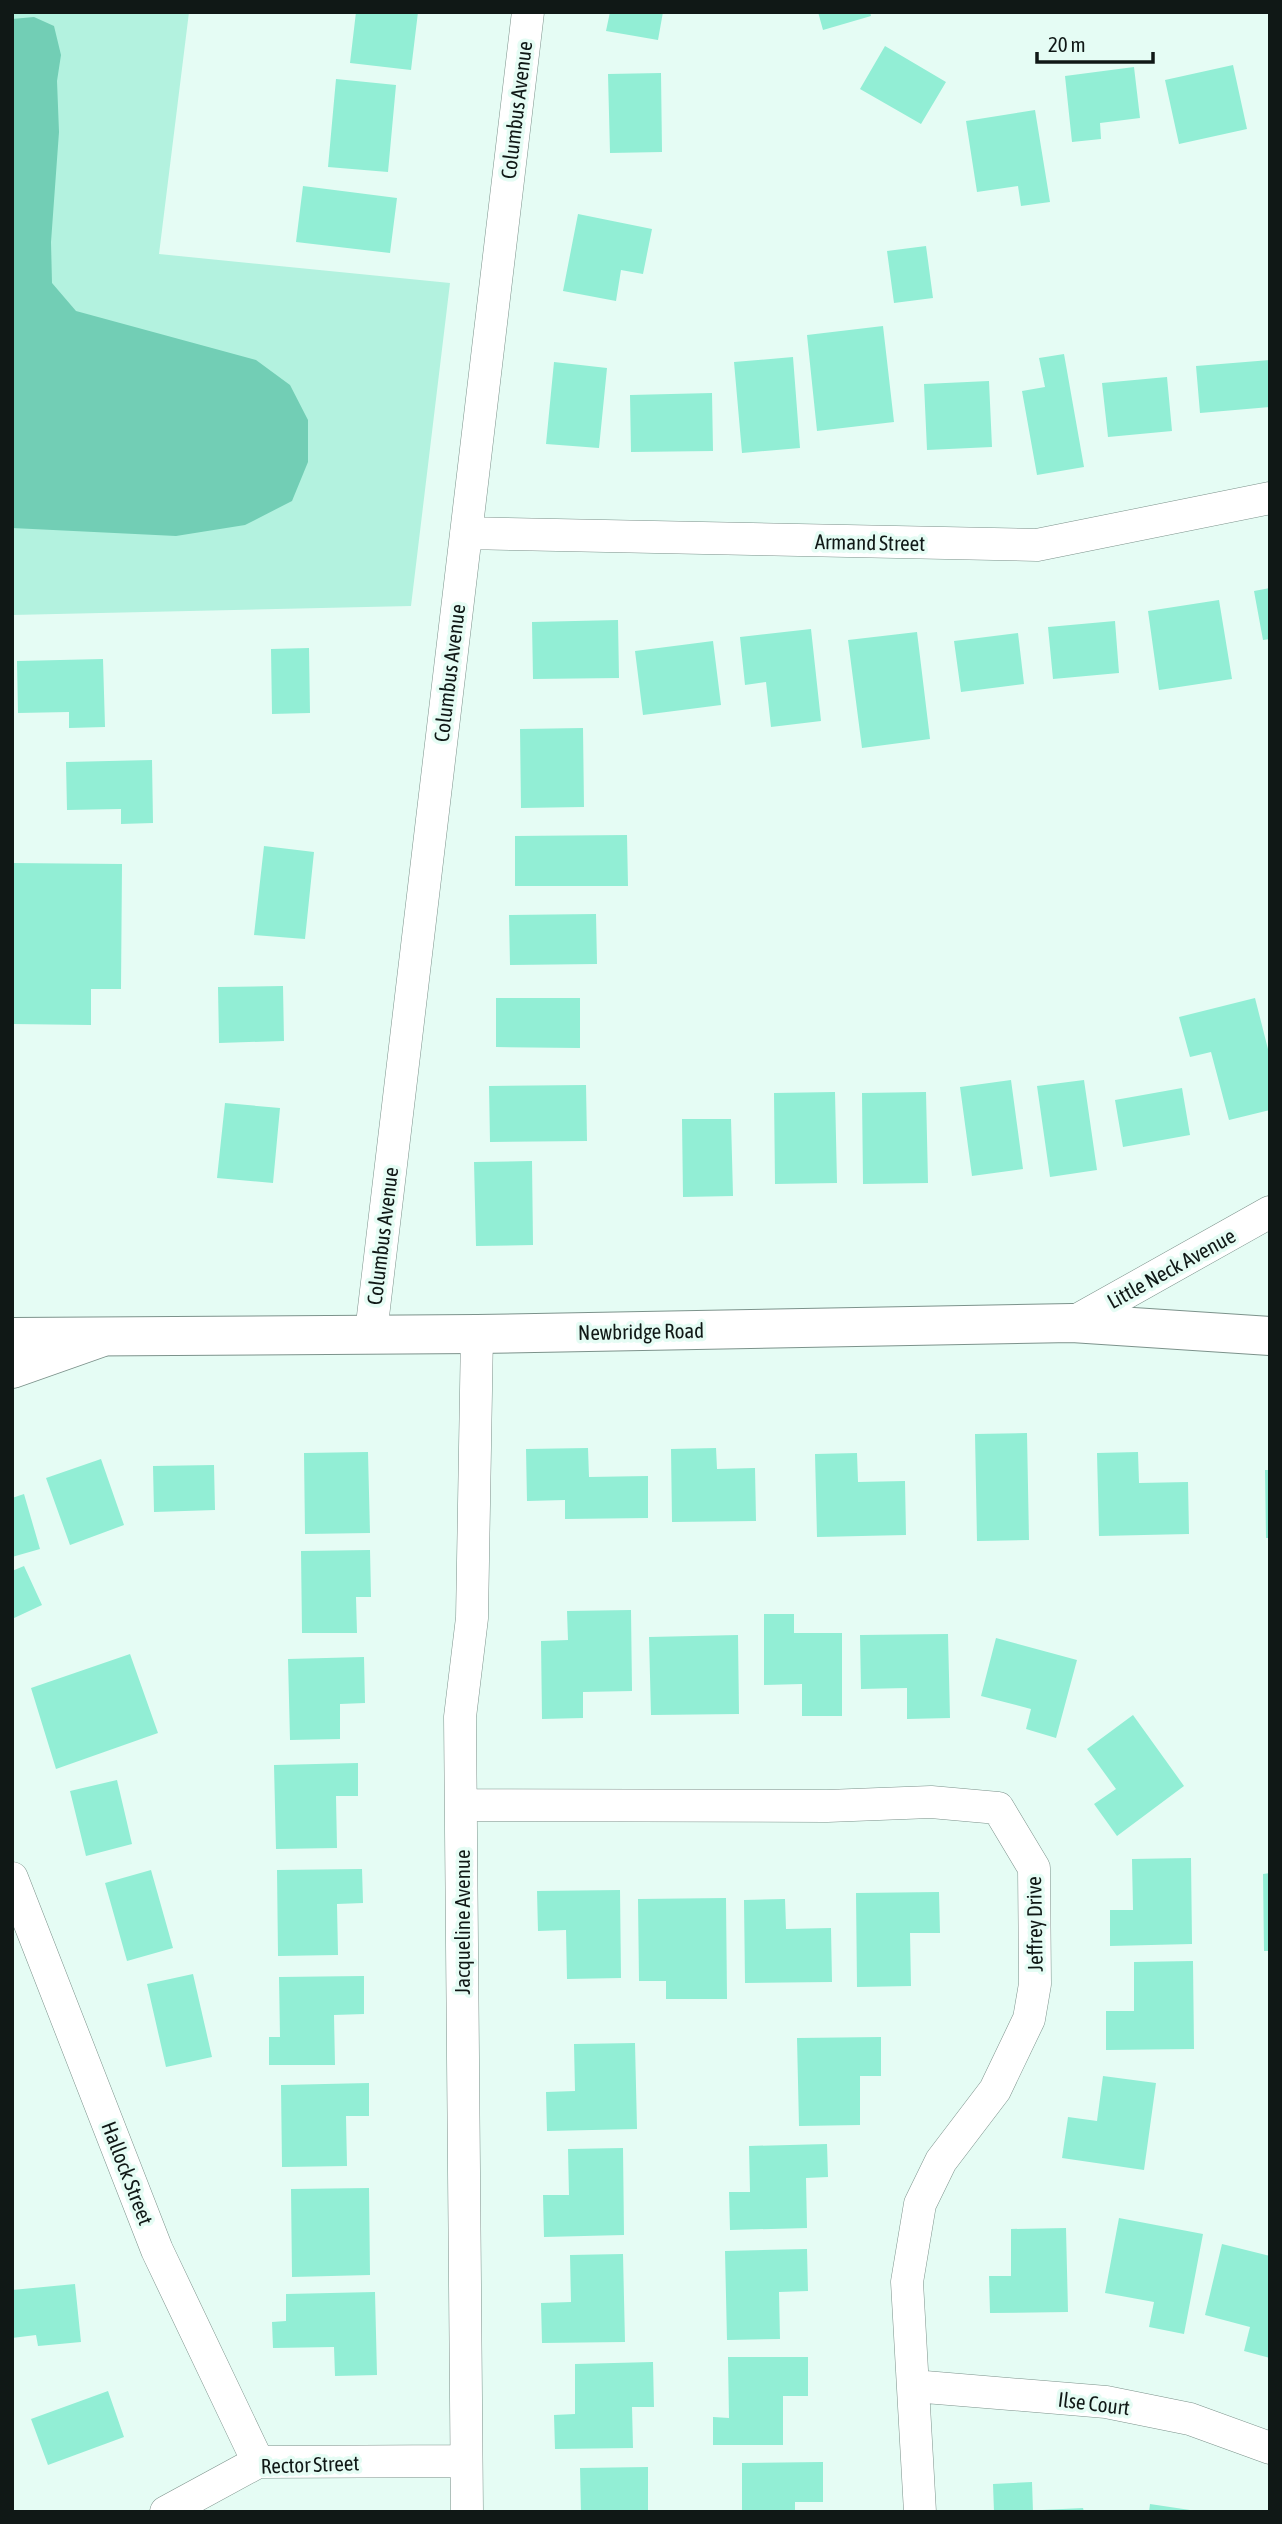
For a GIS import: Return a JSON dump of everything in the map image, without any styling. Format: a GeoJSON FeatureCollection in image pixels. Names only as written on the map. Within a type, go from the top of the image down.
{"type":"FeatureCollection","features":[{"type":"Feature","properties":{"kind":"main road","name":"Newbridge Road"},"geometry":{"type":"LineString","coordinates":[[12,1337],[477,1334],[1072,1323],[1270,1336]]}},
{"type":"Feature","properties":{"kind":"main road"},"geometry":{"type":"LineString","coordinates":[[12,1369],[105,1337]]}},
{"type":"Feature","properties":{"kind":"street","name":"Columbus Avenue"},"geometry":{"type":"LineString","coordinates":[[370,1334],[528,12]]}},
{"type":"Feature","properties":{"kind":"street","name":"Armand Street"},"geometry":{"type":"LineString","coordinates":[[466,533],[1037,545],[1270,498]]}},
{"type":"Feature","properties":{"kind":"street","name":"Little Neck Avenue"},"geometry":{"type":"LineString","coordinates":[[1072,1323],[1270,1212]]}},
{"type":"Feature","properties":{"kind":"street","name":"Jacqueline Avenue"},"geometry":{"type":"LineString","coordinates":[[467,2512],[460,1717],[472,1618],[477,1334]]}},
{"type":"Feature","properties":{"kind":"street","name":"Jeffrey Drive"},"geometry":{"type":"LineString","coordinates":[[461,1805],[827,1807],[930,1802],[998,1808],[1034,1868],[1035,1984],[1029,2019],[995,2090],[941,2161],[920,2204],[907,2282],[920,2512]]}},
{"type":"Feature","properties":{"kind":"street","name":"Hallock Street"},"geometry":{"type":"LineString","coordinates":[[12,1878],[158,2250],[258,2462]]}},
{"type":"Feature","properties":{"kind":"street","name":"Ilse Court"},"geometry":{"type":"LineString","coordinates":[[913,2386],[1106,2402],[1190,2419],[1270,2448]]}},
{"type":"Feature","properties":{"kind":"street","name":"Rector Street"},"geometry":{"type":"LineString","coordinates":[[166,2512],[258,2462],[466,2461]]}},
{"type":"Feature","properties":{"kind":"shaded area"},"geometry":{"type":"Polygon","coordinates":[[[12,12],[189,12],[159,254],[450,283],[411,606],[12,615],[12,12]]]}},
{"type":"Feature","properties":{"kind":"shaded area"},"geometry":{"type":"Polygon","coordinates":[[[34,17],[54,26],[61,55],[57,81],[59,132],[51,242],[52,283],[76,311],[256,360],[290,385],[308,420],[308,462],[292,501],[245,525],[176,536],[12,528],[12,19],[34,17]]]}},
{"type":"Feature","properties":{"kind":"building"},"geometry":{"type":"Polygon","coordinates":[[[356,12],[418,12],[411,70],[350,63],[356,12]]]}},
{"type":"Feature","properties":{"kind":"building"},"geometry":{"type":"Polygon","coordinates":[[[610,12],[663,12],[658,40],[606,31],[610,12]]]}},
{"type":"Feature","properties":{"kind":"building"},"geometry":{"type":"Polygon","coordinates":[[[818,12],[870,12],[871,16],[823,30],[818,12]]]}},
{"type":"Feature","properties":{"kind":"building"},"geometry":{"type":"Polygon","coordinates":[[[885,46],[946,82],[921,124],[860,89],[885,46]]]}},
{"type":"Feature","properties":{"kind":"building"},"geometry":{"type":"Polygon","coordinates":[[[1233,65],[1247,129],[1179,144],[1165,80],[1233,65]]]}},
{"type":"Feature","properties":{"kind":"building"},"geometry":{"type":"Polygon","coordinates":[[[1134,67],[1140,118],[1100,123],[1101,139],[1072,142],[1065,76],[1134,67]]]}},
{"type":"Feature","properties":{"kind":"building"},"geometry":{"type":"Polygon","coordinates":[[[661,73],[662,152],[610,153],[608,74],[661,73]]]}},
{"type":"Feature","properties":{"kind":"building"},"geometry":{"type":"Polygon","coordinates":[[[336,79],[396,85],[388,172],[328,167],[336,79]]]}},
{"type":"Feature","properties":{"kind":"building"},"geometry":{"type":"Polygon","coordinates":[[[1035,110],[1050,202],[1021,206],[1018,186],[977,192],[966,121],[1035,110]]]}},
{"type":"Feature","properties":{"kind":"building"},"geometry":{"type":"Polygon","coordinates":[[[303,186],[397,198],[390,253],[296,242],[303,186]]]}},
{"type":"Feature","properties":{"kind":"building"},"geometry":{"type":"Polygon","coordinates":[[[578,214],[652,229],[643,274],[621,270],[616,301],[563,291],[578,214]]]}},
{"type":"Feature","properties":{"kind":"building"},"geometry":{"type":"Polygon","coordinates":[[[926,246],[933,298],[894,303],[887,251],[926,246]]]}},
{"type":"Feature","properties":{"kind":"building"},"geometry":{"type":"Polygon","coordinates":[[[883,326],[894,422],[817,431],[807,335],[883,326]]]}},
{"type":"Feature","properties":{"kind":"building"},"geometry":{"type":"Polygon","coordinates":[[[1064,354],[1084,467],[1037,475],[1022,391],[1045,387],[1039,358],[1064,354]]]}},
{"type":"Feature","properties":{"kind":"building"},"geometry":{"type":"Polygon","coordinates":[[[793,357],[800,448],[742,453],[734,362],[793,357]]]}},
{"type":"Feature","properties":{"kind":"building"},"geometry":{"type":"Polygon","coordinates":[[[1270,360],[1270,407],[1200,413],[1196,366],[1270,360]]]}},
{"type":"Feature","properties":{"kind":"building"},"geometry":{"type":"Polygon","coordinates":[[[554,362],[607,368],[599,448],[546,444],[554,362]]]}},
{"type":"Feature","properties":{"kind":"building"},"geometry":{"type":"Polygon","coordinates":[[[1167,377],[1172,431],[1108,437],[1102,383],[1167,377]]]}},
{"type":"Feature","properties":{"kind":"building"},"geometry":{"type":"Polygon","coordinates":[[[989,381],[992,447],[927,450],[924,384],[989,381]]]}},
{"type":"Feature","properties":{"kind":"building"},"geometry":{"type":"Polygon","coordinates":[[[712,393],[713,451],[631,452],[630,395],[712,393]]]}},
{"type":"Feature","properties":{"kind":"building"},"geometry":{"type":"Polygon","coordinates":[[[1270,588],[1270,639],[1263,640],[1254,591],[1270,588]]]}},
{"type":"Feature","properties":{"kind":"building"},"geometry":{"type":"Polygon","coordinates":[[[1219,600],[1232,679],[1159,690],[1148,611],[1219,600]]]}},
{"type":"Feature","properties":{"kind":"building"},"geometry":{"type":"Polygon","coordinates":[[[618,620],[619,678],[533,679],[532,622],[618,620]]]}},
{"type":"Feature","properties":{"kind":"building"},"geometry":{"type":"Polygon","coordinates":[[[1115,621],[1119,673],[1053,679],[1048,627],[1115,621]]]}},
{"type":"Feature","properties":{"kind":"building"},"geometry":{"type":"Polygon","coordinates":[[[811,629],[821,721],[771,727],[766,682],[745,685],[740,637],[811,629]]]}},
{"type":"Feature","properties":{"kind":"building"},"geometry":{"type":"Polygon","coordinates":[[[917,632],[930,739],[862,748],[848,640],[917,632]]]}},
{"type":"Feature","properties":{"kind":"building"},"geometry":{"type":"Polygon","coordinates":[[[1018,633],[1024,684],[961,692],[954,641],[1018,633]]]}},
{"type":"Feature","properties":{"kind":"building"},"geometry":{"type":"Polygon","coordinates":[[[713,641],[721,705],[643,715],[635,651],[713,641]]]}},
{"type":"Feature","properties":{"kind":"building"},"geometry":{"type":"Polygon","coordinates":[[[309,648],[310,713],[272,714],[271,649],[309,648]]]}},
{"type":"Feature","properties":{"kind":"building"},"geometry":{"type":"Polygon","coordinates":[[[103,659],[105,727],[69,728],[69,712],[18,713],[17,661],[103,659]]]}},
{"type":"Feature","properties":{"kind":"building"},"geometry":{"type":"Polygon","coordinates":[[[583,728],[584,807],[521,808],[520,729],[583,728]]]}},
{"type":"Feature","properties":{"kind":"building"},"geometry":{"type":"Polygon","coordinates":[[[152,760],[153,823],[121,824],[121,809],[67,810],[66,762],[152,760]]]}},
{"type":"Feature","properties":{"kind":"building"},"geometry":{"type":"Polygon","coordinates":[[[627,835],[628,886],[515,886],[515,836],[627,835]]]}},
{"type":"Feature","properties":{"kind":"building"},"geometry":{"type":"Polygon","coordinates":[[[264,846],[314,852],[305,939],[254,935],[264,846]]]}},
{"type":"Feature","properties":{"kind":"building"},"geometry":{"type":"Polygon","coordinates":[[[12,863],[122,864],[121,989],[91,989],[91,1025],[12,1024],[12,863]]]}},
{"type":"Feature","properties":{"kind":"building"},"geometry":{"type":"Polygon","coordinates":[[[596,914],[597,964],[510,965],[509,915],[596,914]]]}},
{"type":"Feature","properties":{"kind":"building"},"geometry":{"type":"Polygon","coordinates":[[[283,986],[284,1041],[219,1043],[218,987],[283,986]]]}},
{"type":"Feature","properties":{"kind":"building"},"geometry":{"type":"Polygon","coordinates":[[[496,998],[580,998],[580,1048],[496,1047],[496,998]]]}},
{"type":"Feature","properties":{"kind":"building"},"geometry":{"type":"Polygon","coordinates":[[[1255,998],[1270,1057],[1270,1110],[1229,1120],[1211,1052],[1190,1057],[1179,1017],[1255,998]]]}},
{"type":"Feature","properties":{"kind":"building"},"geometry":{"type":"Polygon","coordinates":[[[1011,1080],[1023,1169],[972,1176],[960,1087],[1011,1080]]]}},
{"type":"Feature","properties":{"kind":"building"},"geometry":{"type":"Polygon","coordinates":[[[1084,1080],[1097,1170],[1050,1177],[1037,1086],[1084,1080]]]}},
{"type":"Feature","properties":{"kind":"building"},"geometry":{"type":"Polygon","coordinates":[[[586,1085],[587,1141],[490,1142],[489,1086],[586,1085]]]}},
{"type":"Feature","properties":{"kind":"building"},"geometry":{"type":"Polygon","coordinates":[[[1182,1088],[1190,1135],[1123,1147],[1115,1100],[1182,1088]]]}},
{"type":"Feature","properties":{"kind":"building"},"geometry":{"type":"Polygon","coordinates":[[[835,1092],[837,1183],[775,1184],[774,1093],[835,1092]]]}},
{"type":"Feature","properties":{"kind":"building"},"geometry":{"type":"Polygon","coordinates":[[[926,1092],[928,1183],[863,1184],[862,1093],[926,1092]]]}},
{"type":"Feature","properties":{"kind":"building"},"geometry":{"type":"Polygon","coordinates":[[[225,1103],[280,1108],[273,1183],[217,1178],[225,1103]]]}},
{"type":"Feature","properties":{"kind":"building"},"geometry":{"type":"Polygon","coordinates":[[[682,1119],[731,1119],[733,1196],[683,1197],[682,1119]]]}},
{"type":"Feature","properties":{"kind":"building"},"geometry":{"type":"Polygon","coordinates":[[[532,1161],[533,1245],[476,1246],[474,1162],[532,1161]]]}},
{"type":"Feature","properties":{"kind":"building"},"geometry":{"type":"Polygon","coordinates":[[[1027,1433],[1029,1540],[977,1541],[975,1434],[1027,1433]]]}},
{"type":"Feature","properties":{"kind":"building"},"geometry":{"type":"Polygon","coordinates":[[[588,1448],[589,1477],[648,1476],[648,1518],[565,1519],[565,1500],[527,1501],[526,1449],[588,1448]]]}},
{"type":"Feature","properties":{"kind":"building"},"geometry":{"type":"Polygon","coordinates":[[[716,1448],[717,1469],[755,1468],[756,1521],[672,1522],[671,1449],[716,1448]]]}},
{"type":"Feature","properties":{"kind":"building"},"geometry":{"type":"Polygon","coordinates":[[[368,1452],[370,1533],[305,1534],[304,1453],[368,1452]]]}},
{"type":"Feature","properties":{"kind":"building"},"geometry":{"type":"Polygon","coordinates":[[[1138,1452],[1139,1483],[1188,1482],[1189,1534],[1099,1536],[1097,1453],[1138,1452]]]}},
{"type":"Feature","properties":{"kind":"building"},"geometry":{"type":"Polygon","coordinates":[[[857,1453],[858,1482],[905,1481],[906,1535],[817,1537],[815,1454],[857,1453]]]}},
{"type":"Feature","properties":{"kind":"building"},"geometry":{"type":"Polygon","coordinates":[[[101,1459],[124,1525],[70,1545],[46,1478],[101,1459]]]}},
{"type":"Feature","properties":{"kind":"building"},"geometry":{"type":"Polygon","coordinates":[[[214,1465],[215,1510],[154,1512],[153,1466],[214,1465]]]}},
{"type":"Feature","properties":{"kind":"building"},"geometry":{"type":"Polygon","coordinates":[[[1265,1470],[1270,1470],[1270,1538],[1266,1538],[1265,1470]]]}},
{"type":"Feature","properties":{"kind":"building"},"geometry":{"type":"Polygon","coordinates":[[[24,1494],[40,1549],[12,1557],[12,1498],[24,1494]]]}},
{"type":"Feature","properties":{"kind":"building"},"geometry":{"type":"Polygon","coordinates":[[[370,1550],[371,1597],[356,1597],[357,1633],[302,1633],[301,1551],[370,1550]]]}},
{"type":"Feature","properties":{"kind":"building"},"geometry":{"type":"Polygon","coordinates":[[[24,1566],[42,1605],[12,1619],[12,1571],[24,1566]]]}},
{"type":"Feature","properties":{"kind":"building"},"geometry":{"type":"Polygon","coordinates":[[[631,1610],[632,1691],[583,1692],[583,1718],[542,1719],[541,1641],[568,1640],[567,1611],[631,1610]]]}},
{"type":"Feature","properties":{"kind":"building"},"geometry":{"type":"Polygon","coordinates":[[[764,1614],[794,1614],[794,1633],[842,1633],[842,1716],[802,1716],[802,1684],[764,1685],[764,1614]]]}},
{"type":"Feature","properties":{"kind":"building"},"geometry":{"type":"Polygon","coordinates":[[[948,1634],[950,1718],[907,1719],[907,1688],[861,1689],[860,1635],[948,1634]]]}},
{"type":"Feature","properties":{"kind":"building"},"geometry":{"type":"Polygon","coordinates":[[[738,1635],[739,1714],[651,1715],[649,1637],[738,1635]]]}},
{"type":"Feature","properties":{"kind":"building"},"geometry":{"type":"Polygon","coordinates":[[[996,1638],[1077,1660],[1056,1738],[1026,1729],[1031,1709],[981,1696],[996,1638]]]}},
{"type":"Feature","properties":{"kind":"building"},"geometry":{"type":"Polygon","coordinates":[[[130,1654],[158,1733],[56,1769],[31,1688],[130,1654]]]}},
{"type":"Feature","properties":{"kind":"building"},"geometry":{"type":"Polygon","coordinates":[[[364,1657],[365,1703],[340,1704],[340,1739],[290,1740],[288,1659],[364,1657]]]}},
{"type":"Feature","properties":{"kind":"building"},"geometry":{"type":"Polygon","coordinates":[[[1133,1715],[1184,1786],[1117,1836],[1094,1804],[1116,1789],[1087,1749],[1133,1715]]]}},
{"type":"Feature","properties":{"kind":"building"},"geometry":{"type":"Polygon","coordinates":[[[358,1763],[358,1796],[336,1796],[337,1848],[276,1849],[274,1765],[358,1763]]]}},
{"type":"Feature","properties":{"kind":"building"},"geometry":{"type":"Polygon","coordinates":[[[117,1780],[132,1844],[86,1856],[70,1791],[117,1780]]]}},
{"type":"Feature","properties":{"kind":"building"},"geometry":{"type":"Polygon","coordinates":[[[1191,1858],[1192,1944],[1110,1946],[1110,1910],[1133,1910],[1132,1859],[1191,1858]]]}},
{"type":"Feature","properties":{"kind":"building"},"geometry":{"type":"Polygon","coordinates":[[[362,1869],[363,1903],[337,1904],[338,1955],[278,1956],[277,1870],[362,1869]]]}},
{"type":"Feature","properties":{"kind":"building"},"geometry":{"type":"Polygon","coordinates":[[[151,1870],[173,1948],[127,1961],[105,1883],[151,1870]]]}},
{"type":"Feature","properties":{"kind":"building"},"geometry":{"type":"Polygon","coordinates":[[[1270,1873],[1270,1951],[1264,1951],[1263,1874],[1270,1873]]]}},
{"type":"Feature","properties":{"kind":"building"},"geometry":{"type":"Polygon","coordinates":[[[620,1890],[621,1978],[567,1979],[566,1930],[538,1931],[537,1891],[620,1890]]]}},
{"type":"Feature","properties":{"kind":"building"},"geometry":{"type":"Polygon","coordinates":[[[939,1892],[940,1933],[910,1933],[911,1986],[857,1987],[856,1893],[939,1892]]]}},
{"type":"Feature","properties":{"kind":"building"},"geometry":{"type":"Polygon","coordinates":[[[726,1898],[727,1999],[666,1999],[666,1981],[639,1981],[638,1899],[726,1898]]]}},
{"type":"Feature","properties":{"kind":"building"},"geometry":{"type":"Polygon","coordinates":[[[785,1899],[786,1929],[831,1928],[832,1982],[745,1983],[744,1900],[785,1899]]]}},
{"type":"Feature","properties":{"kind":"building"},"geometry":{"type":"Polygon","coordinates":[[[1193,1961],[1194,2049],[1106,2050],[1106,2011],[1134,2011],[1134,1962],[1193,1961]]]}},
{"type":"Feature","properties":{"kind":"building"},"geometry":{"type":"Polygon","coordinates":[[[193,1974],[212,2057],[166,2067],[147,1984],[193,1974]]]}},
{"type":"Feature","properties":{"kind":"building"},"geometry":{"type":"Polygon","coordinates":[[[364,1976],[364,2014],[334,2015],[335,2065],[269,2065],[269,2037],[280,2037],[279,1977],[364,1976]]]}},
{"type":"Feature","properties":{"kind":"building"},"geometry":{"type":"Polygon","coordinates":[[[881,2037],[881,2076],[860,2076],[860,2125],[799,2126],[797,2038],[881,2037]]]}},
{"type":"Feature","properties":{"kind":"building"},"geometry":{"type":"Polygon","coordinates":[[[635,2043],[637,2129],[547,2131],[546,2092],[575,2091],[574,2044],[635,2043]]]}},
{"type":"Feature","properties":{"kind":"building"},"geometry":{"type":"Polygon","coordinates":[[[1103,2076],[1156,2083],[1144,2170],[1062,2158],[1068,2117],[1097,2121],[1103,2076]]]}},
{"type":"Feature","properties":{"kind":"building"},"geometry":{"type":"Polygon","coordinates":[[[369,2083],[369,2116],[346,2116],[347,2166],[282,2167],[281,2085],[369,2083]]]}},
{"type":"Feature","properties":{"kind":"building"},"geometry":{"type":"Polygon","coordinates":[[[827,2144],[828,2177],[806,2178],[807,2228],[730,2230],[729,2192],[750,2192],[749,2146],[827,2144]]]}},
{"type":"Feature","properties":{"kind":"building"},"geometry":{"type":"Polygon","coordinates":[[[623,2148],[624,2235],[544,2237],[543,2195],[569,2195],[568,2149],[623,2148]]]}},
{"type":"Feature","properties":{"kind":"building"},"geometry":{"type":"Polygon","coordinates":[[[369,2188],[370,2275],[292,2277],[291,2189],[369,2188]]]}},
{"type":"Feature","properties":{"kind":"building"},"geometry":{"type":"Polygon","coordinates":[[[1119,2218],[1203,2234],[1184,2334],[1149,2327],[1154,2302],[1105,2293],[1119,2218]]]}},
{"type":"Feature","properties":{"kind":"building"},"geometry":{"type":"Polygon","coordinates":[[[1066,2228],[1068,2312],[990,2313],[989,2276],[1011,2276],[1011,2229],[1066,2228]]]}},
{"type":"Feature","properties":{"kind":"building"},"geometry":{"type":"Polygon","coordinates":[[[1222,2244],[1270,2256],[1270,2358],[1244,2351],[1250,2327],[1205,2315],[1222,2244]]]}},
{"type":"Feature","properties":{"kind":"building"},"geometry":{"type":"Polygon","coordinates":[[[807,2249],[808,2291],[779,2292],[780,2339],[727,2340],[725,2251],[807,2249]]]}},
{"type":"Feature","properties":{"kind":"building"},"geometry":{"type":"Polygon","coordinates":[[[623,2254],[625,2342],[542,2343],[541,2303],[571,2302],[570,2255],[623,2254]]]}},
{"type":"Feature","properties":{"kind":"building"},"geometry":{"type":"Polygon","coordinates":[[[75,2284],[81,2342],[38,2346],[36,2335],[12,2338],[12,2290],[75,2284]]]}},
{"type":"Feature","properties":{"kind":"building"},"geometry":{"type":"Polygon","coordinates":[[[375,2292],[377,2375],[335,2376],[334,2347],[273,2348],[272,2322],[286,2321],[286,2294],[375,2292]]]}},
{"type":"Feature","properties":{"kind":"building"},"geometry":{"type":"Polygon","coordinates":[[[728,2357],[808,2357],[808,2396],[783,2396],[783,2445],[713,2445],[713,2417],[729,2418],[728,2357]]]}},
{"type":"Feature","properties":{"kind":"building"},"geometry":{"type":"Polygon","coordinates":[[[653,2362],[654,2407],[632,2407],[633,2448],[555,2449],[554,2415],[575,2414],[575,2364],[653,2362]]]}},
{"type":"Feature","properties":{"kind":"building"},"geometry":{"type":"Polygon","coordinates":[[[108,2391],[124,2437],[48,2465],[31,2419],[108,2391]]]}},
{"type":"Feature","properties":{"kind":"building"},"geometry":{"type":"Polygon","coordinates":[[[823,2462],[823,2502],[795,2502],[795,2512],[742,2512],[742,2463],[823,2462]]]}},
{"type":"Feature","properties":{"kind":"building"},"geometry":{"type":"Polygon","coordinates":[[[648,2467],[648,2512],[581,2512],[580,2468],[648,2467]]]}},
{"type":"Feature","properties":{"kind":"building"},"geometry":{"type":"Polygon","coordinates":[[[1032,2482],[1033,2512],[994,2512],[993,2484],[1032,2482]]]}},
{"type":"Feature","properties":{"kind":"building"},"geometry":{"type":"Polygon","coordinates":[[[1150,2504],[1190,2510],[1190,2512],[1149,2512],[1150,2504]]]}},
{"type":"Feature","properties":{"kind":"building"},"geometry":{"type":"Polygon","coordinates":[[[1083,2508],[1084,2512],[1042,2510],[1083,2508]]]}}]}
